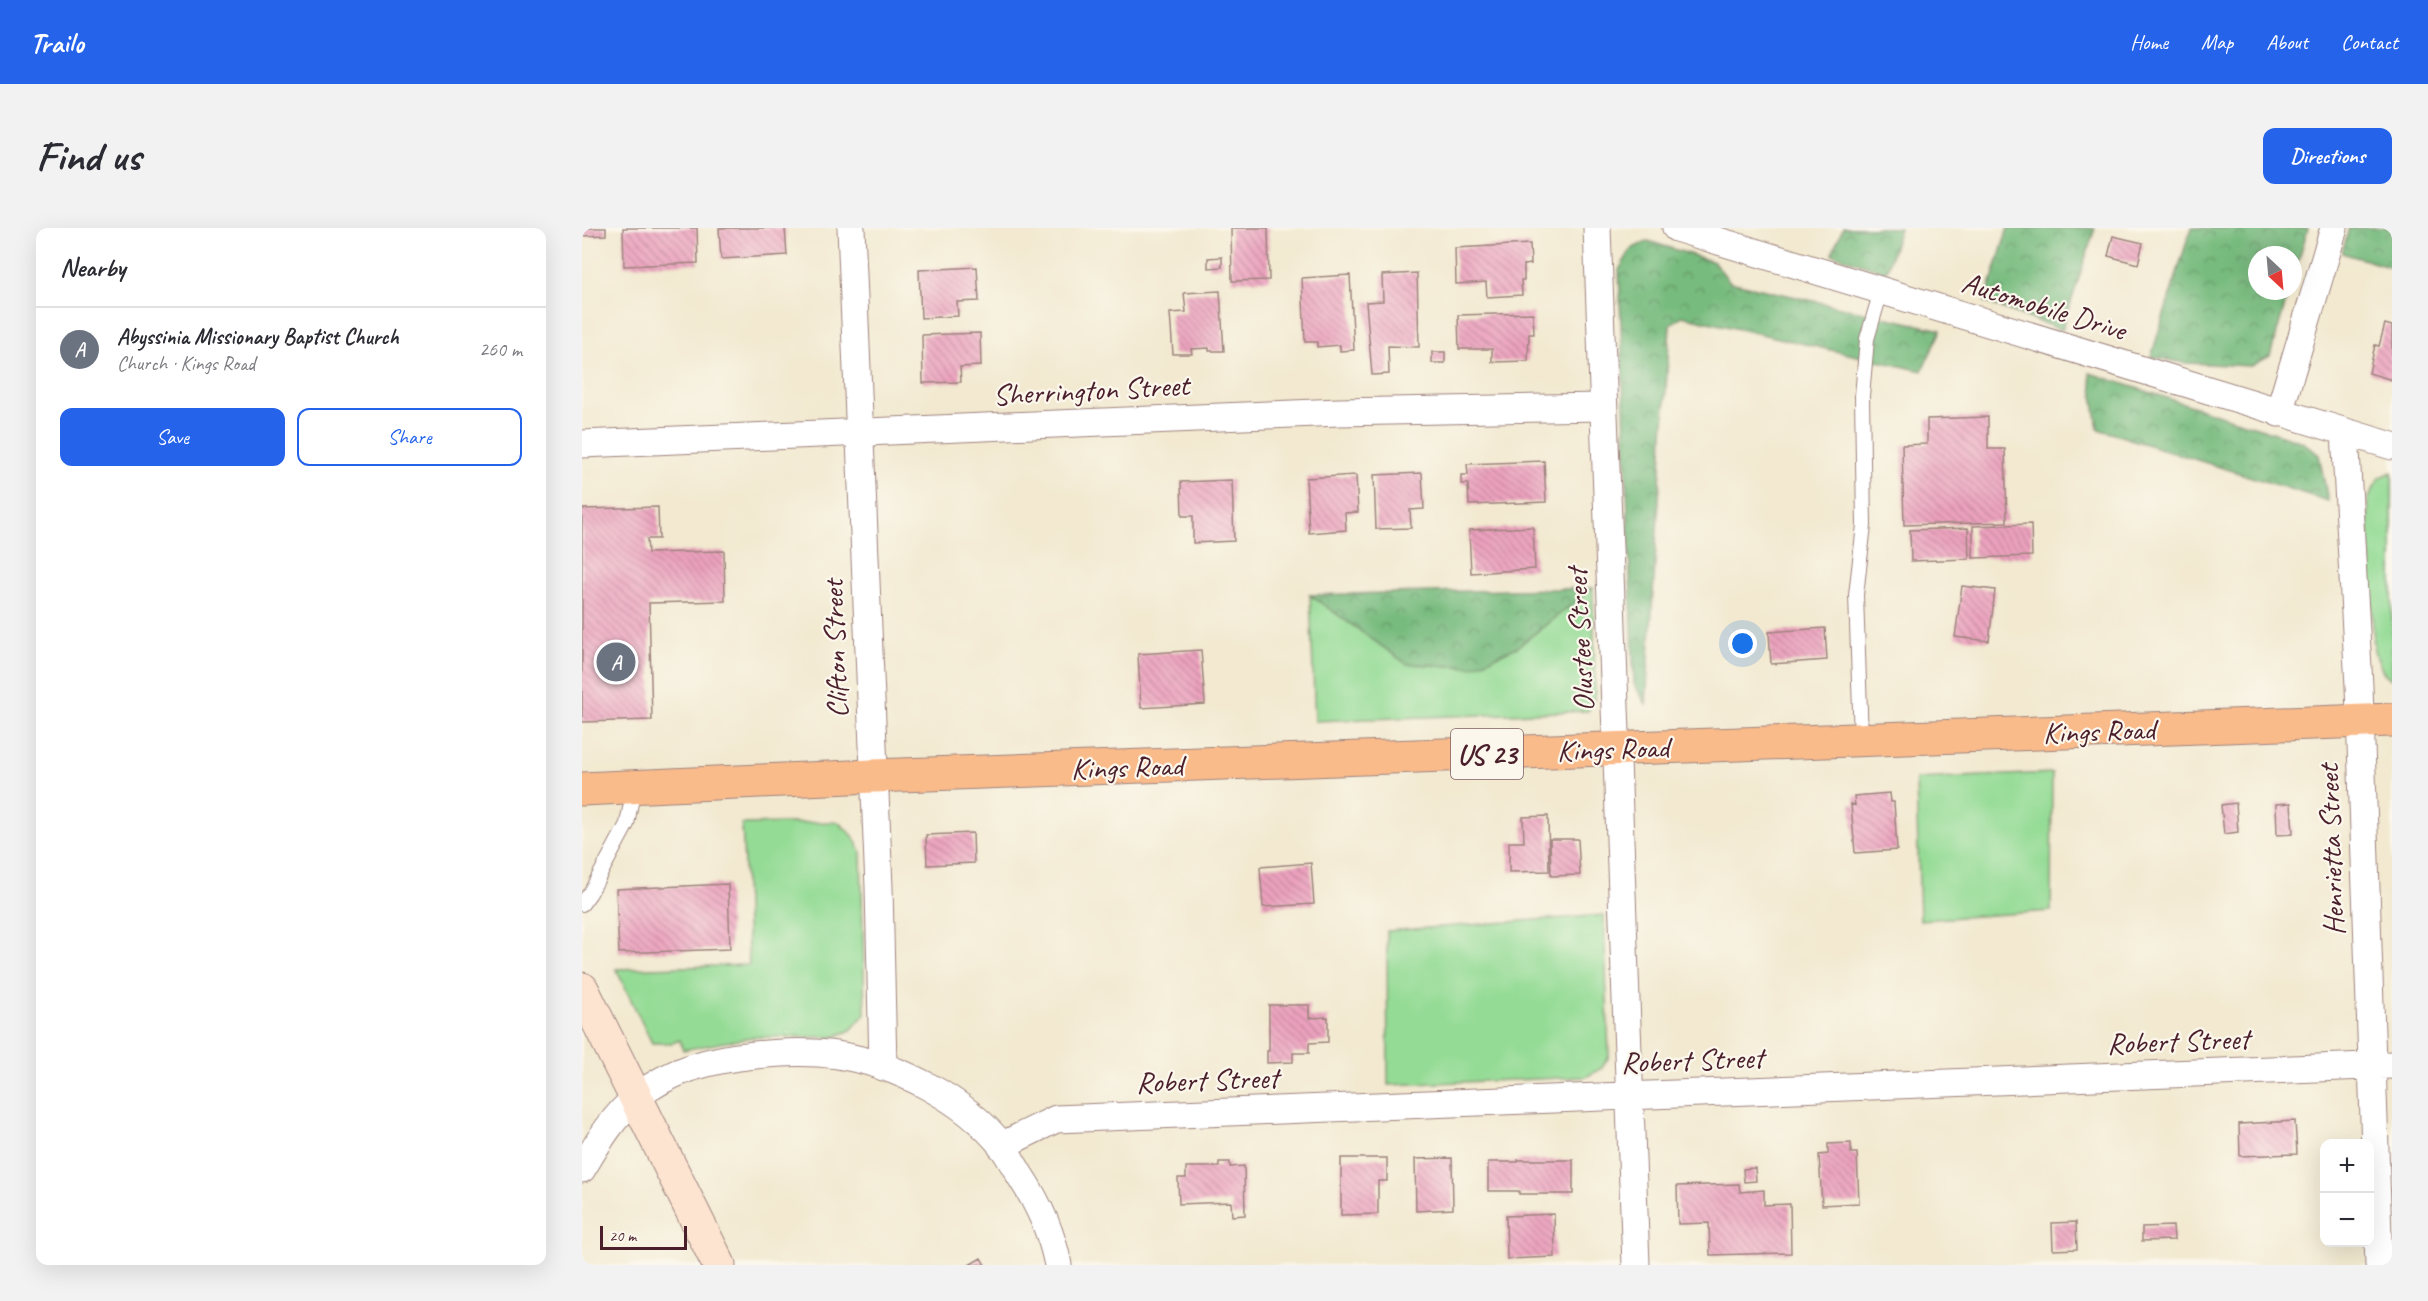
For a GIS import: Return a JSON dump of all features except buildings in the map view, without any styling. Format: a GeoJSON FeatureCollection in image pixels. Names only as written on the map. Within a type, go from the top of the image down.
{"type":"FeatureCollection","features":[{"type":"Feature","properties":{"kind":"main road","name":"Kings Road"},"geometry":{"type":"LineString","coordinates":[[582,789],[873,776],[2392,720]]}},
{"type":"Feature","properties":{"kind":"street","name":"Clifton Street"},"geometry":{"type":"LineString","coordinates":[[851,228],[879,887],[883,1067]]}},
{"type":"Feature","properties":{"kind":"street","name":"Olustee Street"},"geometry":{"type":"LineString","coordinates":[[1597,228],[1636,1265]]}},
{"type":"Feature","properties":{"kind":"street","name":"Automobile Drive"},"geometry":{"type":"LineString","coordinates":[[1676,228],[2392,446]]}},
{"type":"Feature","properties":{"kind":"street"},"geometry":{"type":"LineString","coordinates":[[2279,412],[2334,228]]}},
{"type":"Feature","properties":{"kind":"street","name":"Sherrington Street"},"geometry":{"type":"LineString","coordinates":[[582,444],[1339,412],[1602,407]]}},
{"type":"Feature","properties":{"kind":"street","name":"Henrietta Street"},"geometry":{"type":"LineString","coordinates":[[2345,432],[2360,721],[2382,1065],[2379,1265]]}},
{"type":"Feature","properties":{"kind":"street"},"geometry":{"type":"LineString","coordinates":[[582,989],[718,1265]]}},
{"type":"Feature","properties":{"kind":"street"},"geometry":{"type":"LineString","coordinates":[[582,1169],[605,1132],[636,1097],[665,1078],[694,1066],[726,1058],[782,1052],[837,1055],[883,1067],[913,1079],[962,1108],[1001,1146],[1043,1215],[1058,1265]]}},
{"type":"Feature","properties":{"kind":"street","name":"Robert Street"},"geometry":{"type":"LineString","coordinates":[[1001,1146],[1056,1119],[2382,1065]]}},
{"type":"Feature","properties":{"kind":"lane"},"geometry":{"type":"LineString","coordinates":[[1861,740],[1856,595],[1864,525],[1862,396],[1867,339],[1881,291]]}},
{"type":"Feature","properties":{"kind":"lane"},"geometry":{"type":"LineString","coordinates":[[582,904],[627,824],[634,787]]}},
{"type":"Feature","properties":{"kind":"green space"},"geometry":{"type":"Polygon","coordinates":[[[1843,228],[1900,228],[1886,272],[1832,254],[1843,228]]]}},
{"type":"Feature","properties":{"kind":"green space"},"geometry":{"type":"Polygon","coordinates":[[[2008,228],[2095,228],[2062,330],[1985,302],[2008,228]]]}},
{"type":"Feature","properties":{"kind":"green space"},"geometry":{"type":"Polygon","coordinates":[[[2191,228],[2308,228],[2302,248],[2302,246],[2248,246],[2248,300],[2286,300],[2270,356],[2251,366],[2186,363],[2151,357],[2191,228]]]}},
{"type":"Feature","properties":{"kind":"green space"},"geometry":{"type":"Polygon","coordinates":[[[2349,228],[2392,228],[2392,268],[2342,253],[2349,228]]]}},
{"type":"Feature","properties":{"kind":"green space"},"geometry":{"type":"Polygon","coordinates":[[[1648,241],[1714,262],[1730,282],[1941,330],[1922,371],[1682,316],[1670,325],[1646,704],[1634,684],[1619,270],[1631,249],[1648,241]]]}},
{"type":"Feature","properties":{"kind":"green space"},"geometry":{"type":"Polygon","coordinates":[[[2090,373],[2303,442],[2319,455],[2328,501],[2098,429],[2090,373]]]}},
{"type":"Feature","properties":{"kind":"green space"},"geometry":{"type":"Polygon","coordinates":[[[2392,472],[2391,679],[2383,672],[2374,651],[2368,500],[2379,478],[2392,472]]]}},
{"type":"Feature","properties":{"kind":"green space"},"geometry":{"type":"Polygon","coordinates":[[[1593,588],[1595,697],[1588,711],[1315,721],[1310,595],[1407,664],[1517,647],[1593,588]]]}},
{"type":"Feature","properties":{"kind":"green space"},"geometry":{"type":"Polygon","coordinates":[[[1593,588],[1517,647],[1472,667],[1407,664],[1310,595],[1593,588]]]}},
{"type":"Feature","properties":{"kind":"green space"},"geometry":{"type":"Polygon","coordinates":[[[2052,773],[2051,911],[1920,920],[1916,779],[2052,773]]]}},
{"type":"Feature","properties":{"kind":"green space"},"geometry":{"type":"Polygon","coordinates":[[[838,822],[853,836],[861,852],[865,1014],[851,1030],[834,1037],[753,1037],[683,1050],[680,1040],[672,1043],[652,1043],[616,969],[749,965],[742,824],[838,822]]]}},
{"type":"Feature","properties":{"kind":"green space"},"geometry":{"type":"Polygon","coordinates":[[[1604,915],[1609,1056],[1602,1068],[1586,1077],[1388,1085],[1387,931],[1604,915]]]}},
{"type":"Feature","properties":{"kind":"place","name":"Abyssinia Missionary Baptist Church"},"geometry":{"type":"Point","coordinates":[616,662]}}]}
